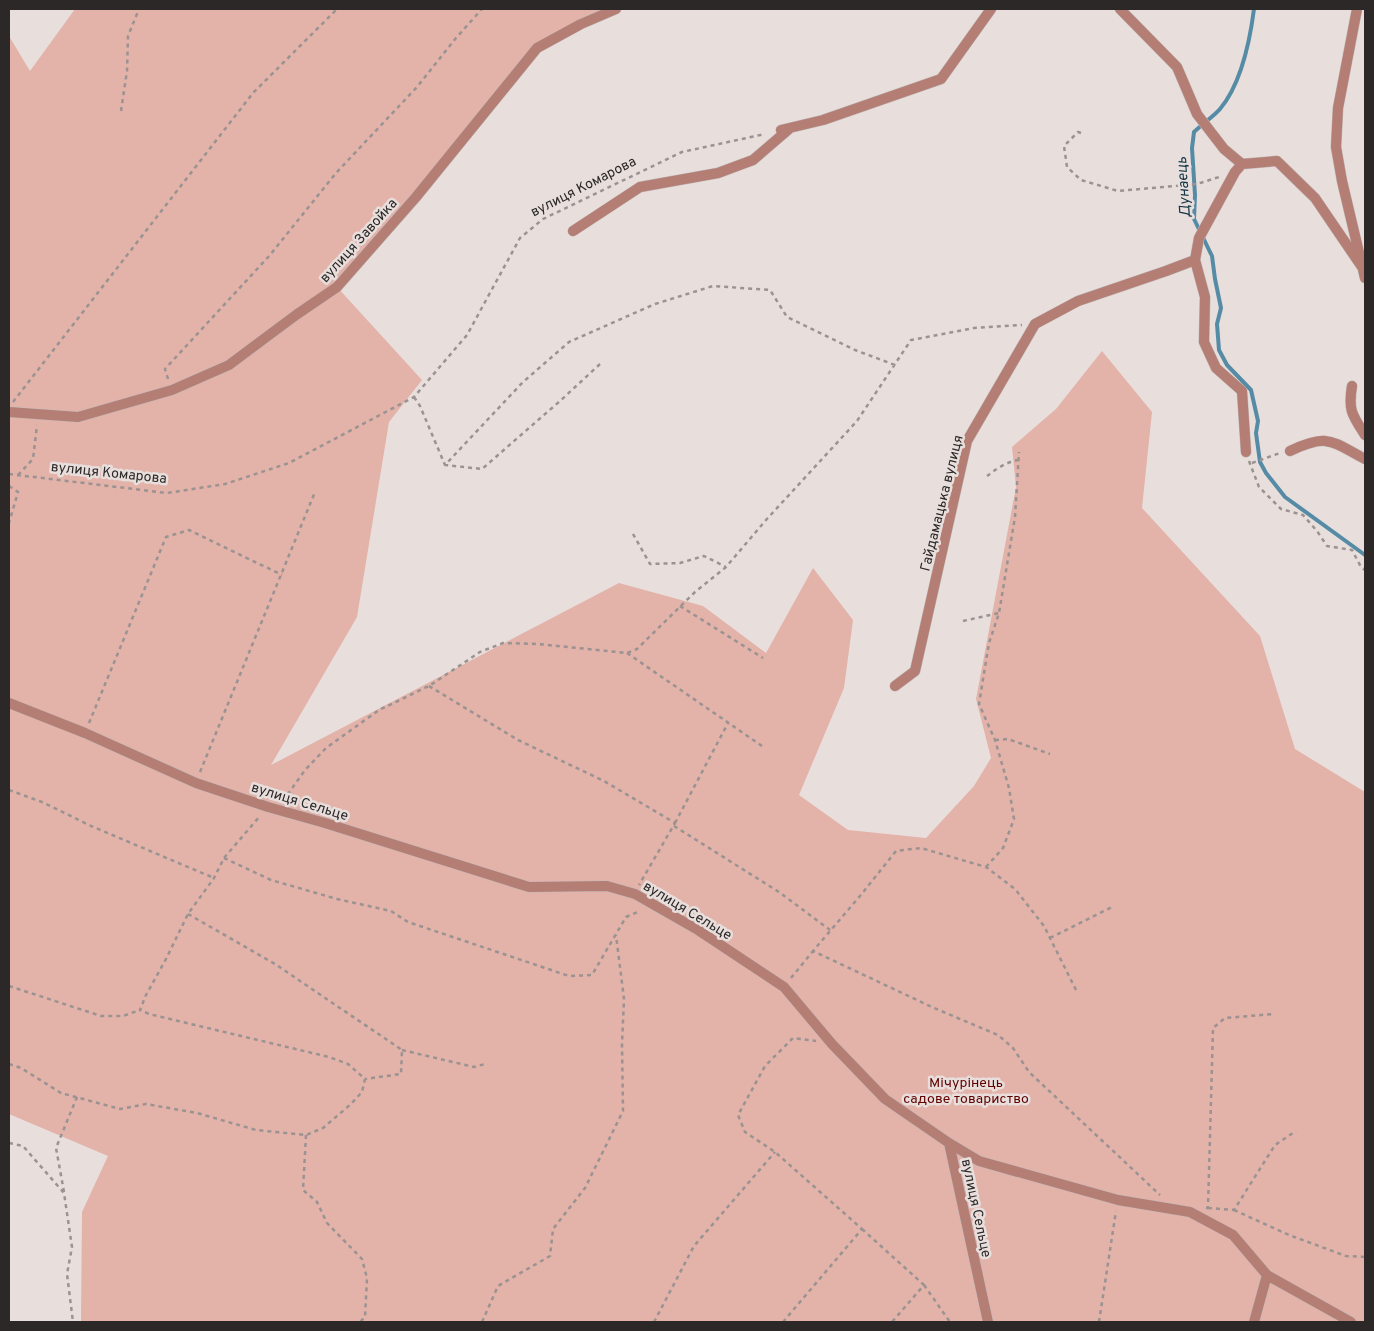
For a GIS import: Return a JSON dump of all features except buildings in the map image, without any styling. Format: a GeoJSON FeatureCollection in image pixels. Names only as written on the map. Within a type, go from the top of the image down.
{"type":"FeatureCollection","features":[{"type":"Feature","properties":{"kind":"street","name":"вулиця Завойка"},"geometry":{"type":"LineString","coordinates":[[9,412],[78,417],[172,390],[229,365],[296,315],[337,288],[416,197],[537,48],[580,24],[616,9]]}},
{"type":"Feature","properties":{"kind":"street"},"geometry":{"type":"LineString","coordinates":[[573,231],[640,186],[718,173],[753,160],[786,129],[823,120],[941,79],[991,9]]}},
{"type":"Feature","properties":{"kind":"street"},"geometry":{"type":"LineString","coordinates":[[1120,9],[1177,67],[1197,114],[1224,149],[1242,164]]}},
{"type":"Feature","properties":{"kind":"street"},"geometry":{"type":"LineString","coordinates":[[1356,9],[1338,108],[1336,147],[1365,278]]}},
{"type":"Feature","properties":{"kind":"street"},"geometry":{"type":"LineString","coordinates":[[1246,452],[1242,391],[1216,368],[1204,342],[1205,298],[1195,260],[1199,238],[1235,172],[1242,164],[1277,161],[1315,198],[1362,267]]}},
{"type":"Feature","properties":{"kind":"street"},"geometry":{"type":"LineString","coordinates":[[1035,324],[1078,301],[1195,260]]}},
{"type":"Feature","properties":{"kind":"street","name":"Гайдамацька вулиця"},"geometry":{"type":"LineString","coordinates":[[895,686],[915,671],[967,441],[1035,324]]}},
{"type":"Feature","properties":{"kind":"street"},"geometry":{"type":"LineString","coordinates":[[1352,386],[1349,403],[1355,420],[1365,435]]}},
{"type":"Feature","properties":{"kind":"street"},"geometry":{"type":"LineString","coordinates":[[1290,451],[1309,442],[1330,440],[1365,459]]}},
{"type":"Feature","properties":{"kind":"street","name":"вулиця Сельце"},"geometry":{"type":"LineString","coordinates":[[9,703],[85,733],[196,783],[529,887],[607,886],[635,894],[698,930],[784,987],[832,1044],[886,1099],[949,1143],[988,1322]]}},
{"type":"Feature","properties":{"kind":"street"},"geometry":{"type":"LineString","coordinates":[[949,1143],[978,1161],[1118,1200],[1190,1212],[1233,1235],[1267,1276],[1351,1322]]}},
{"type":"Feature","properties":{"kind":"street"},"geometry":{"type":"LineString","coordinates":[[1254,1322],[1255,1312],[1267,1276]]}},
{"type":"Feature","properties":{"kind":"path"},"geometry":{"type":"LineString","coordinates":[[121,111],[127,71],[128,36],[139,9]]}},
{"type":"Feature","properties":{"kind":"path"},"geometry":{"type":"LineString","coordinates":[[9,407],[253,93],[337,9]]}},
{"type":"Feature","properties":{"kind":"path"},"geometry":{"type":"LineString","coordinates":[[172,390],[165,369],[270,254],[336,174],[417,87],[482,9]]}},
{"type":"Feature","properties":{"kind":"path","name":"вулиця Комарова"},"geometry":{"type":"LineString","coordinates":[[9,474],[167,493],[225,484],[289,463],[414,397],[467,335],[520,238],[543,220],[682,152],[786,129]]}},
{"type":"Feature","properties":{"kind":"path"},"geometry":{"type":"LineString","coordinates":[[1081,133],[1078,132],[1064,146],[1067,167],[1081,180],[1118,191],[1197,184],[1235,172]]}},
{"type":"Feature","properties":{"kind":"path"},"geometry":{"type":"LineString","coordinates":[[445,465],[523,382],[569,342],[655,304],[713,286],[770,290],[787,317],[855,350],[895,366]]}},
{"type":"Feature","properties":{"kind":"path"},"geometry":{"type":"LineString","coordinates":[[140,1010],[188,914],[214,878],[224,858],[273,808],[326,748],[379,710],[429,686],[480,652],[503,643],[538,644],[627,653],[637,649],[695,592],[726,567],[857,422],[911,340],[974,328],[1035,324]]}},
{"type":"Feature","properties":{"kind":"path"},"geometry":{"type":"LineString","coordinates":[[445,465],[482,469],[600,364]]}},
{"type":"Feature","properties":{"kind":"path"},"geometry":{"type":"LineString","coordinates":[[414,397],[420,406],[445,465]]}},
{"type":"Feature","properties":{"kind":"path"},"geometry":{"type":"LineString","coordinates":[[18,475],[33,459],[38,414]]}},
{"type":"Feature","properties":{"kind":"path"},"geometry":{"type":"LineString","coordinates":[[986,867],[1002,848],[1014,819],[1009,788],[995,740],[979,704],[989,643],[999,613],[1015,518],[1019,452]]}},
{"type":"Feature","properties":{"kind":"path"},"geometry":{"type":"LineString","coordinates":[[1246,452],[1259,488],[1281,509],[1303,515],[1327,546],[1352,550],[1361,567],[1365,570]]}},
{"type":"Feature","properties":{"kind":"path"},"geometry":{"type":"LineString","coordinates":[[1254,462],[1272,457]]}},
{"type":"Feature","properties":{"kind":"path"},"geometry":{"type":"LineString","coordinates":[[987,476],[1014,460],[1019,460]]}},
{"type":"Feature","properties":{"kind":"path"},"geometry":{"type":"LineString","coordinates":[[9,486],[18,492],[9,523]]}},
{"type":"Feature","properties":{"kind":"path"},"geometry":{"type":"LineString","coordinates":[[196,783],[315,492]]}},
{"type":"Feature","properties":{"kind":"path"},"geometry":{"type":"LineString","coordinates":[[85,733],[166,537],[189,530],[282,575]]}},
{"type":"Feature","properties":{"kind":"path"},"geometry":{"type":"LineString","coordinates":[[632,534],[650,564],[680,563],[704,556],[726,567]]}},
{"type":"Feature","properties":{"kind":"path"},"geometry":{"type":"LineString","coordinates":[[680,606],[763,658]]}},
{"type":"Feature","properties":{"kind":"path"},"geometry":{"type":"LineString","coordinates":[[963,621],[999,613]]}},
{"type":"Feature","properties":{"kind":"path"},"geometry":{"type":"LineString","coordinates":[[627,653],[762,746]]}},
{"type":"Feature","properties":{"kind":"path"},"geometry":{"type":"LineString","coordinates":[[429,686],[518,740],[604,781],[779,892],[830,930]]}},
{"type":"Feature","properties":{"kind":"path"},"geometry":{"type":"LineString","coordinates":[[635,894],[675,825],[728,723]]}},
{"type":"Feature","properties":{"kind":"path"},"geometry":{"type":"LineString","coordinates":[[995,740],[1008,739],[1050,754]]}},
{"type":"Feature","properties":{"kind":"path"},"geometry":{"type":"LineString","coordinates":[[9,790],[42,802],[91,826],[214,878]]}},
{"type":"Feature","properties":{"kind":"path"},"geometry":{"type":"LineString","coordinates":[[784,987],[896,851],[921,848],[986,867],[1015,889],[1044,926],[1076,990]]}},
{"type":"Feature","properties":{"kind":"path"},"geometry":{"type":"LineString","coordinates":[[224,858],[272,880],[337,900],[391,911],[408,922],[570,976],[592,975],[626,917],[653,904]]}},
{"type":"Feature","properties":{"kind":"path"},"geometry":{"type":"LineString","coordinates":[[1050,938],[1112,907]]}},
{"type":"Feature","properties":{"kind":"path"},"geometry":{"type":"LineString","coordinates":[[188,914],[274,964],[402,1050],[474,1067],[485,1064]]}},
{"type":"Feature","properties":{"kind":"path"},"geometry":{"type":"LineString","coordinates":[[482,1322],[498,1286],[550,1256],[553,1229],[585,1188],[623,1110],[622,1044],[624,999],[616,934]]}},
{"type":"Feature","properties":{"kind":"path"},"geometry":{"type":"LineString","coordinates":[[812,951],[934,1008],[998,1035],[1013,1048],[1029,1072],[1176,1209]]}},
{"type":"Feature","properties":{"kind":"path"},"geometry":{"type":"LineString","coordinates":[[9,986],[101,1016],[123,1016],[140,1010],[149,1014],[329,1057],[348,1064],[365,1079],[401,1074],[402,1050]]}},
{"type":"Feature","properties":{"kind":"path"},"geometry":{"type":"LineString","coordinates":[[1208,1208],[1213,1028],[1225,1018],[1273,1014]]}},
{"type":"Feature","properties":{"kind":"path"},"geometry":{"type":"LineString","coordinates":[[832,1044],[793,1038],[765,1066],[738,1115],[745,1132],[775,1152],[924,1285],[950,1322]]}},
{"type":"Feature","properties":{"kind":"path"},"geometry":{"type":"LineString","coordinates":[[9,1064],[21,1068],[61,1093],[120,1109],[146,1104],[196,1113],[256,1130],[306,1135],[323,1128],[351,1104],[362,1092],[365,1079]]}},
{"type":"Feature","properties":{"kind":"path"},"geometry":{"type":"LineString","coordinates":[[73,1322],[67,1274],[72,1247],[56,1148],[77,1097]]}},
{"type":"Feature","properties":{"kind":"path"},"geometry":{"type":"LineString","coordinates":[[1234,1210],[1275,1146],[1296,1131]]}},
{"type":"Feature","properties":{"kind":"path"},"geometry":{"type":"LineString","coordinates":[[306,1135],[303,1190],[318,1202],[326,1223],[362,1259],[367,1278],[365,1318],[360,1322]]}},
{"type":"Feature","properties":{"kind":"path"},"geometry":{"type":"LineString","coordinates":[[9,1143],[23,1146],[64,1194]]}},
{"type":"Feature","properties":{"kind":"path"},"geometry":{"type":"LineString","coordinates":[[654,1322],[694,1246],[775,1152]]}},
{"type":"Feature","properties":{"kind":"path"},"geometry":{"type":"LineString","coordinates":[[1099,1322],[1118,1200]]}},
{"type":"Feature","properties":{"kind":"path"},"geometry":{"type":"LineString","coordinates":[[1190,1212],[1208,1208],[1234,1210],[1289,1235],[1346,1256],[1365,1257]]}},
{"type":"Feature","properties":{"kind":"path"},"geometry":{"type":"LineString","coordinates":[[783,1322],[862,1228]]}},
{"type":"Feature","properties":{"kind":"path"},"geometry":{"type":"LineString","coordinates":[[892,1322],[924,1285]]}},
{"type":"Feature","properties":{"kind":"green space","name":"Мічурінець садове товариство"},"geometry":{"type":"Polygon","coordinates":[[[75,9],[616,9],[537,48],[337,287],[422,380],[389,422],[357,617],[271,765],[619,583],[703,606],[766,653],[813,568],[853,620],[844,688],[799,795],[848,830],[926,838],[974,786],[991,758],[976,699],[1016,487],[1012,447],[1056,409],[1102,351],[1152,412],[1142,508],[1260,636],[1295,749],[1365,792],[1365,1322],[81,1322],[82,1212],[108,1156],[9,1114],[9,36],[30,71],[75,9]]]}},
{"type":"Feature","properties":{"kind":"waterway","name":"Дунаець"},"geometry":{"type":"LineString","coordinates":[[1254,9],[1247,48],[1234,87],[1220,109],[1194,132],[1192,148],[1195,195],[1194,219],[1212,256],[1221,308],[1217,324],[1219,350],[1227,365],[1251,390],[1258,421],[1256,433],[1260,462],[1266,473],[1285,497],[1365,555]]}}]}
